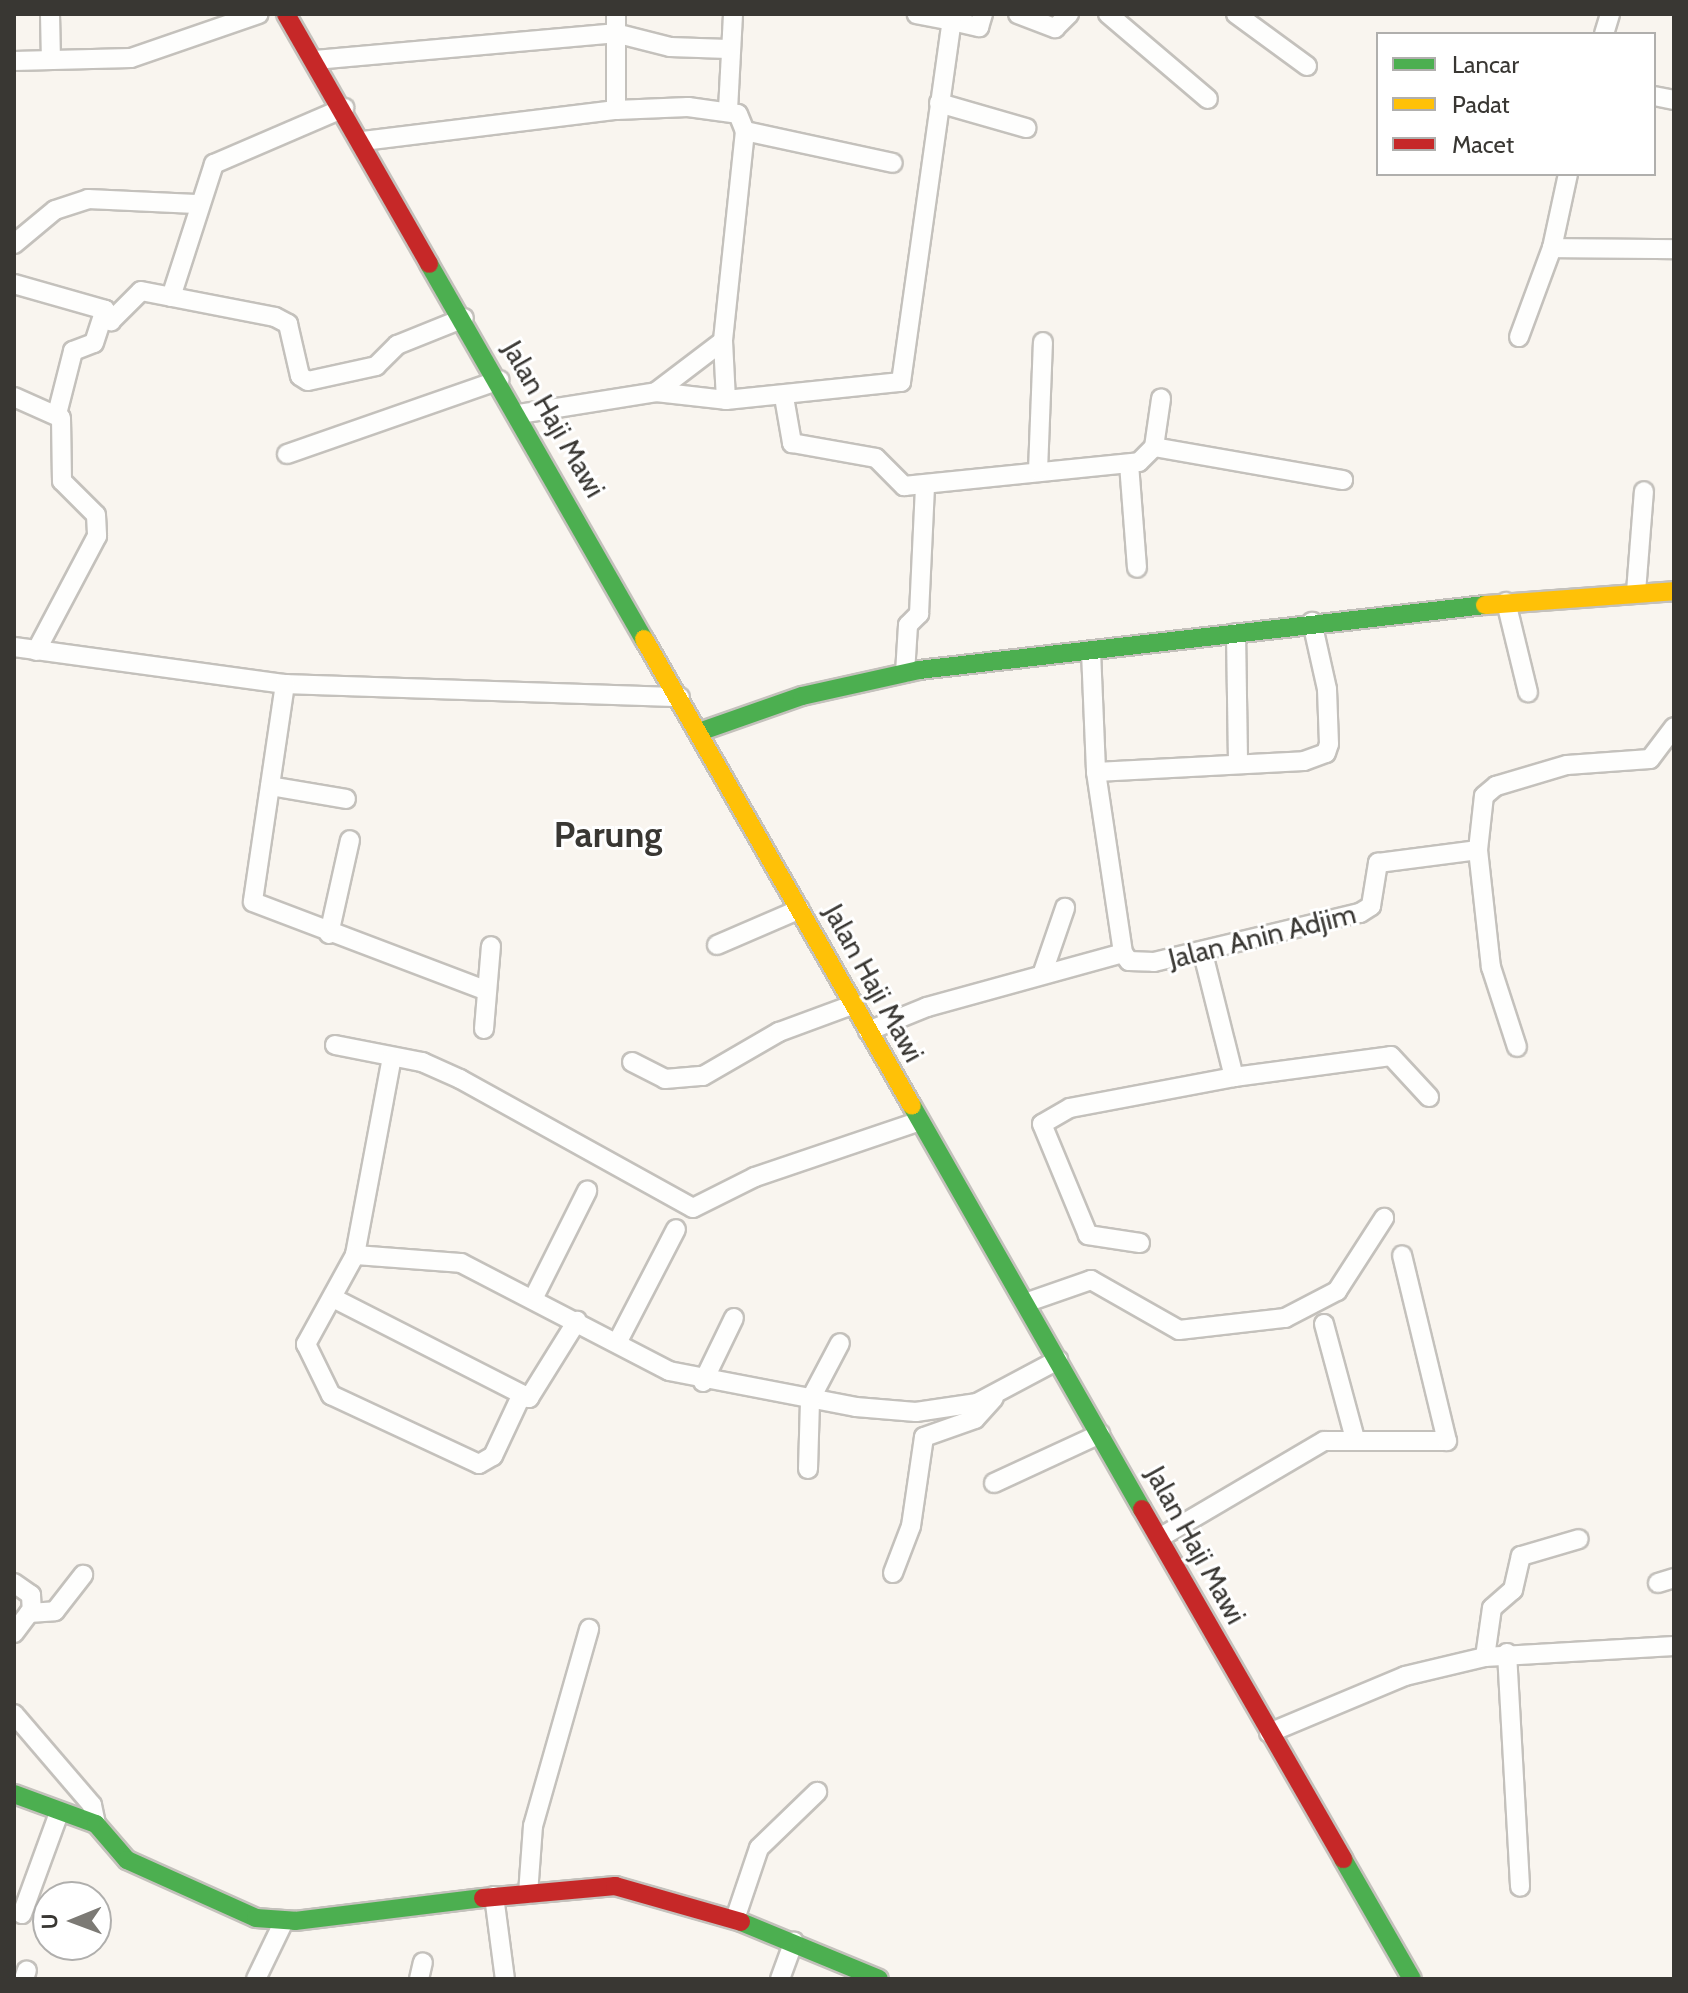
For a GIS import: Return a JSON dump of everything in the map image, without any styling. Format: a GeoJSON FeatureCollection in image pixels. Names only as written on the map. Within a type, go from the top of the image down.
{"type":"FeatureCollection","features":[{"type":"Feature","properties":{"kind":"street"},"geometry":{"type":"LineString","coordinates":[[50,14],[51,60]]}},
{"type":"Feature","properties":{"kind":"street"},"geometry":{"type":"LineString","coordinates":[[14,61],[131,58],[259,14]]}},
{"type":"Feature","properties":{"kind":"street","name":"Jalan Haji Mawi"},"geometry":{"type":"LineString","coordinates":[[286,14],[344,108],[500,380],[852,1005],[1161,1537],[1269,1733],[1412,1979]]}},
{"type":"Feature","properties":{"kind":"street"},"geometry":{"type":"LineString","coordinates":[[733,14],[728,49],[728,110],[745,131],[893,163]]}},
{"type":"Feature","properties":{"kind":"street"},"geometry":{"type":"LineString","coordinates":[[917,14],[979,27],[983,14]]}},
{"type":"Feature","properties":{"kind":"street"},"geometry":{"type":"LineString","coordinates":[[1018,14],[1055,28],[1069,14]]}},
{"type":"Feature","properties":{"kind":"street"},"geometry":{"type":"LineString","coordinates":[[1108,14],[1208,99]]}},
{"type":"Feature","properties":{"kind":"street"},"geometry":{"type":"LineString","coordinates":[[1236,14],[1307,66]]}},
{"type":"Feature","properties":{"kind":"street"},"geometry":{"type":"LineString","coordinates":[[519,414],[656,392],[726,400],[784,397],[803,387],[893,385],[906,376],[952,21]]}},
{"type":"Feature","properties":{"kind":"street"},"geometry":{"type":"LineString","coordinates":[[315,60],[616,24],[670,47],[728,49]]}},
{"type":"Feature","properties":{"kind":"street"},"geometry":{"type":"LineString","coordinates":[[616,24],[616,110]]}},
{"type":"Feature","properties":{"kind":"street"},"geometry":{"type":"LineString","coordinates":[[939,103],[1026,128]]}},
{"type":"Feature","properties":{"kind":"street"},"geometry":{"type":"LineString","coordinates":[[171,297],[207,174],[228,154],[344,108]]}},
{"type":"Feature","properties":{"kind":"street"},"geometry":{"type":"LineString","coordinates":[[363,141],[616,110],[728,110]]}},
{"type":"Feature","properties":{"kind":"street"},"geometry":{"type":"LineString","coordinates":[[726,400],[723,341],[745,131]]}},
{"type":"Feature","properties":{"kind":"street"},"geometry":{"type":"LineString","coordinates":[[1519,337],[1552,248],[1568,176]]}},
{"type":"Feature","properties":{"kind":"street"},"geometry":{"type":"LineString","coordinates":[[14,244],[55,210],[88,199],[196,204]]}},
{"type":"Feature","properties":{"kind":"street"},"geometry":{"type":"LineString","coordinates":[[1552,248],[1674,249]]}},
{"type":"Feature","properties":{"kind":"street"},"geometry":{"type":"LineString","coordinates":[[14,284],[105,310],[114,321],[134,292],[284,320],[300,376],[308,381],[376,366],[397,345],[464,318]]}},
{"type":"Feature","properties":{"kind":"street"},"geometry":{"type":"LineString","coordinates":[[36,651],[97,536],[96,515],[62,481],[65,437],[57,414],[73,351],[94,343],[105,310]]}},
{"type":"Feature","properties":{"kind":"street"},"geometry":{"type":"LineString","coordinates":[[656,392],[723,341]]}},
{"type":"Feature","properties":{"kind":"street"},"geometry":{"type":"LineString","coordinates":[[1038,471],[1043,342]]}},
{"type":"Feature","properties":{"kind":"street"},"geometry":{"type":"LineString","coordinates":[[287,454],[500,380]]}},
{"type":"Feature","properties":{"kind":"street"},"geometry":{"type":"LineString","coordinates":[[14,397],[57,414]]}},
{"type":"Feature","properties":{"kind":"street"},"geometry":{"type":"LineString","coordinates":[[784,397],[792,443],[876,458],[899,485],[925,486],[1038,471],[1129,464],[1154,447],[1343,480]]}},
{"type":"Feature","properties":{"kind":"street"},"geometry":{"type":"LineString","coordinates":[[1154,447],[1161,399]]}},
{"type":"Feature","properties":{"kind":"street"},"geometry":{"type":"LineString","coordinates":[[1129,464],[1137,568]]}},
{"type":"Feature","properties":{"kind":"street"},"geometry":{"type":"LineString","coordinates":[[905,673],[907,626],[919,614],[925,486]]}},
{"type":"Feature","properties":{"kind":"street"},"geometry":{"type":"LineString","coordinates":[[1636,592],[1644,491]]}},
{"type":"Feature","properties":{"kind":"street"},"geometry":{"type":"LineString","coordinates":[[699,732],[802,696],[905,673],[1312,622],[1506,602],[1674,591]]}},
{"type":"Feature","properties":{"kind":"street"},"geometry":{"type":"LineString","coordinates":[[1506,602],[1528,692]]}},
{"type":"Feature","properties":{"kind":"street"},"geometry":{"type":"LineString","coordinates":[[1096,772],[1238,764],[1326,753],[1327,689],[1312,622]]}},
{"type":"Feature","properties":{"kind":"street"},"geometry":{"type":"LineString","coordinates":[[1236,633],[1238,764]]}},
{"type":"Feature","properties":{"kind":"street"},"geometry":{"type":"LineString","coordinates":[[14,647],[285,684],[680,697]]}},
{"type":"Feature","properties":{"kind":"street"},"geometry":{"type":"LineString","coordinates":[[1091,651],[1096,772],[1123,953]]}},
{"type":"Feature","properties":{"kind":"street"},"geometry":{"type":"LineString","coordinates":[[285,684],[253,902],[329,934],[487,991]]}},
{"type":"Feature","properties":{"kind":"street"},"geometry":{"type":"LineString","coordinates":[[1517,1047],[1491,967],[1478,850],[1484,796],[1496,786],[1567,765],[1650,759],[1674,727]]}},
{"type":"Feature","properties":{"kind":"street"},"geometry":{"type":"LineString","coordinates":[[270,786],[346,799]]}},
{"type":"Feature","properties":{"kind":"street"},"geometry":{"type":"LineString","coordinates":[[329,934],[350,840]]}},
{"type":"Feature","properties":{"kind":"street","name":"Jalan Anin Adjim"},"geometry":{"type":"LineString","coordinates":[[868,1031],[1043,972],[1123,953],[1138,964],[1203,954],[1367,910],[1375,867],[1384,860],[1478,850]]}},
{"type":"Feature","properties":{"kind":"street"},"geometry":{"type":"LineString","coordinates":[[1043,972],[1065,908]]}},
{"type":"Feature","properties":{"kind":"street"},"geometry":{"type":"LineString","coordinates":[[717,945],[800,909]]}},
{"type":"Feature","properties":{"kind":"street"},"geometry":{"type":"LineString","coordinates":[[484,1029],[491,946]]}},
{"type":"Feature","properties":{"kind":"street"},"geometry":{"type":"LineString","coordinates":[[1203,954],[1234,1077]]}},
{"type":"Feature","properties":{"kind":"street"},"geometry":{"type":"LineString","coordinates":[[632,1062],[665,1079],[703,1076],[779,1032],[852,1005]]}},
{"type":"Feature","properties":{"kind":"street"},"geometry":{"type":"LineString","coordinates":[[335,1045],[422,1062],[504,1100],[693,1208],[755,1177],[920,1121]]}},
{"type":"Feature","properties":{"kind":"street"},"geometry":{"type":"LineString","coordinates":[[1140,1243],[1088,1235],[1042,1124],[1070,1108],[1234,1077],[1391,1056],[1429,1097]]}},
{"type":"Feature","properties":{"kind":"street"},"geometry":{"type":"LineString","coordinates":[[392,1057],[355,1255],[335,1299],[306,1344],[331,1395],[479,1464],[493,1456],[522,1394]]}},
{"type":"Feature","properties":{"kind":"street"},"geometry":{"type":"LineString","coordinates":[[534,1297],[587,1191]]}},
{"type":"Feature","properties":{"kind":"street"},"geometry":{"type":"LineString","coordinates":[[1025,1303],[1091,1280],[1179,1330],[1272,1321],[1337,1291],[1384,1218]]}},
{"type":"Feature","properties":{"kind":"street"},"geometry":{"type":"LineString","coordinates":[[617,1343],[676,1229]]}},
{"type":"Feature","properties":{"kind":"street"},"geometry":{"type":"LineString","coordinates":[[355,1255],[461,1263],[534,1297],[617,1343],[703,1382],[901,1412],[994,1398]]}},
{"type":"Feature","properties":{"kind":"street"},"geometry":{"type":"LineString","coordinates":[[1161,1537],[1302,1451],[1355,1439],[1435,1445],[1449,1436],[1402,1255]]}},
{"type":"Feature","properties":{"kind":"street"},"geometry":{"type":"LineString","coordinates":[[335,1299],[522,1394],[535,1397],[577,1321]]}},
{"type":"Feature","properties":{"kind":"street"},"geometry":{"type":"LineString","coordinates":[[703,1382],[734,1318]]}},
{"type":"Feature","properties":{"kind":"street"},"geometry":{"type":"LineString","coordinates":[[1324,1324],[1355,1439]]}},
{"type":"Feature","properties":{"kind":"street"},"geometry":{"type":"LineString","coordinates":[[808,1469],[810,1400],[840,1343]]}},
{"type":"Feature","properties":{"kind":"street"},"geometry":{"type":"LineString","coordinates":[[893,1573],[911,1526],[924,1437],[975,1419],[994,1398],[1058,1360]]}},
{"type":"Feature","properties":{"kind":"street"},"geometry":{"type":"LineString","coordinates":[[994,1483],[1100,1434]]}},
{"type":"Feature","properties":{"kind":"street"},"geometry":{"type":"LineString","coordinates":[[1485,1657],[1492,1608],[1513,1590],[1521,1556],[1579,1539]]}},
{"type":"Feature","properties":{"kind":"street"},"geometry":{"type":"LineString","coordinates":[[28,1614],[51,1615],[83,1575]]}},
{"type":"Feature","properties":{"kind":"street"},"geometry":{"type":"LineString","coordinates":[[14,1583],[31,1595],[28,1614],[14,1633]]}},
{"type":"Feature","properties":{"kind":"street"},"geometry":{"type":"LineString","coordinates":[[528,1894],[533,1826],[589,1629]]}},
{"type":"Feature","properties":{"kind":"street"},"geometry":{"type":"LineString","coordinates":[[1269,1733],[1405,1676],[1485,1657],[1507,1653],[1674,1646]]}},
{"type":"Feature","properties":{"kind":"street"},"geometry":{"type":"LineString","coordinates":[[1507,1653],[1520,1887]]}},
{"type":"Feature","properties":{"kind":"street"},"geometry":{"type":"LineString","coordinates":[[14,1714],[92,1805],[96,1824],[127,1860],[159,1878],[256,1918],[284,1921],[494,1896],[632,1888],[735,1919],[879,1979]]}},
{"type":"Feature","properties":{"kind":"street"},"geometry":{"type":"LineString","coordinates":[[735,1919],[759,1848],[782,1818],[817,1792]]}},
{"type":"Feature","properties":{"kind":"street"},"geometry":{"type":"LineString","coordinates":[[14,1794],[96,1824]]}},
{"type":"Feature","properties":{"kind":"street"},"geometry":{"type":"LineString","coordinates":[[22,1914],[59,1813]]}},
{"type":"Feature","properties":{"kind":"street"},"geometry":{"type":"LineString","coordinates":[[494,1896],[505,1979]]}},
{"type":"Feature","properties":{"kind":"street"},"geometry":{"type":"LineString","coordinates":[[256,1979],[284,1921]]}},
{"type":"Feature","properties":{"kind":"street"},"geometry":{"type":"LineString","coordinates":[[780,1979],[794,1941]]}},
{"type":"Feature","properties":{"kind":"traffic: fast"},"geometry":{"type":"LineString","coordinates":[[429,264],[644,639]]}},
{"type":"Feature","properties":{"kind":"traffic: fast"},"geometry":{"type":"LineString","coordinates":[[699,732],[802,696],[919,670],[1485,605]]}},
{"type":"Feature","properties":{"kind":"traffic: fast"},"geometry":{"type":"LineString","coordinates":[[912,1106],[1142,1509]]}},
{"type":"Feature","properties":{"kind":"traffic: fast"},"geometry":{"type":"LineString","coordinates":[[14,1794],[96,1824],[127,1860],[256,1918],[295,1921],[483,1898]]}},
{"type":"Feature","properties":{"kind":"traffic: fast"},"geometry":{"type":"LineString","coordinates":[[1343,1859],[1412,1979]]}},
{"type":"Feature","properties":{"kind":"traffic: fast"},"geometry":{"type":"LineString","coordinates":[[741,1922],[879,1979]]}},
{"type":"Feature","properties":{"kind":"traffic: slow"},"geometry":{"type":"LineString","coordinates":[[1485,605],[1674,591]]}},
{"type":"Feature","properties":{"kind":"traffic: slow"},"geometry":{"type":"LineString","coordinates":[[644,639],[912,1106]]}},
{"type":"Feature","properties":{"kind":"traffic: jam"},"geometry":{"type":"LineString","coordinates":[[286,14],[429,264]]}},
{"type":"Feature","properties":{"kind":"traffic: jam"},"geometry":{"type":"LineString","coordinates":[[1142,1509],[1343,1859]]}},
{"type":"Feature","properties":{"kind":"traffic: jam"},"geometry":{"type":"LineString","coordinates":[[483,1898],[615,1886],[741,1922]]}},
{"type":"Feature","properties":{"kind":"district","name":"Parung"},"geometry":{"type":"Point","coordinates":[608,835]}}]}
